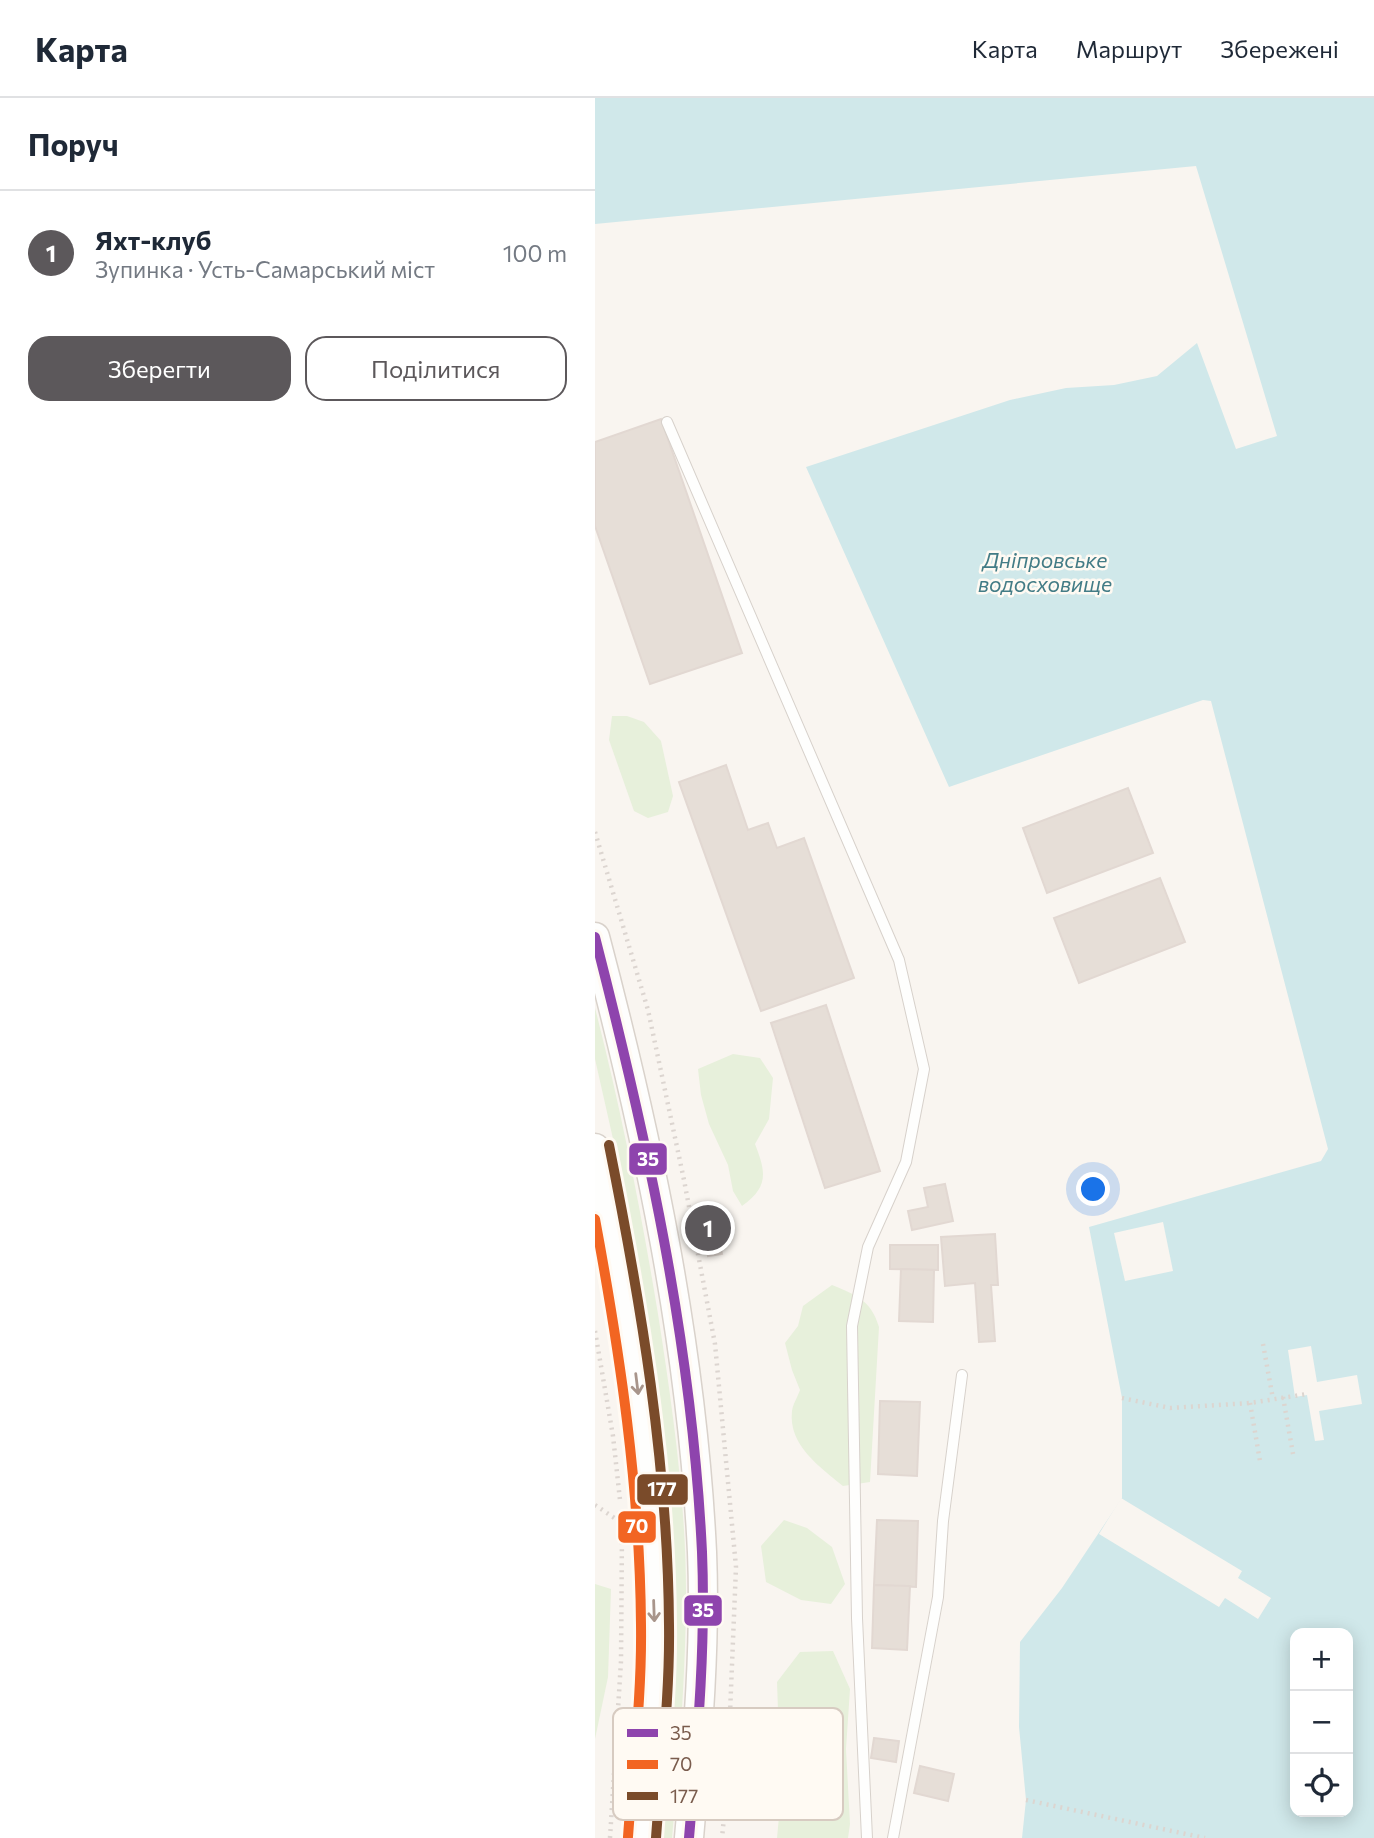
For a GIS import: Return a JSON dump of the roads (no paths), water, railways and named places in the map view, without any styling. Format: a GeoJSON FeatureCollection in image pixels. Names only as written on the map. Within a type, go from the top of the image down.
{"type":"FeatureCollection","features":[{"type":"Feature","properties":{"kind":"main road"},"geometry":{"type":"LineString","coordinates":[[595,937],[624,1046],[667,1256],[687,1391],[702,1554],[699,1708]]}},
{"type":"Feature","properties":{"kind":"main road"},"geometry":{"type":"LineString","coordinates":[[595,1148],[630,1332],[646,1462],[655,1628],[650,1708]]}},
{"type":"Feature","properties":{"kind":"main road"},"geometry":{"type":"LineString","coordinates":[[642,1838],[643,1820]]}},
{"type":"Feature","properties":{"kind":"main road"},"geometry":{"type":"LineString","coordinates":[[689,1838],[691,1820]]}},
{"type":"Feature","properties":{"kind":"lane"},"geometry":{"type":"LineString","coordinates":[[667,422],[899,960],[924,1069],[906,1162],[868,1247],[852,1326],[857,1618],[867,1838]]}},
{"type":"Feature","properties":{"kind":"lane"},"geometry":{"type":"LineString","coordinates":[[893,1838],[938,1597],[943,1521],[963,1375]]}},
{"type":"Feature","properties":{"kind":"water","name":"Дніпровське водосховище"},"geometry":{"type":"Polygon","coordinates":[[[595,98],[1374,98],[1374,1838],[1022,1838],[1026,1800],[1019,1727],[1020,1642],[1062,1588],[1122,1498],[1122,1398],[1089,1227],[1321,1161],[1328,1149],[1211,701],[1203,700],[949,787],[806,467],[1010,400],[1066,388],[1114,385],[1157,376],[1197,343],[1236,449],[1277,436],[1196,166],[595,224],[595,98]]]}},
{"type":"Feature","properties":{"kind":"place","name":"Яхт-клуб"},"geometry":{"type":"Point","coordinates":[708,1228]}}]}
